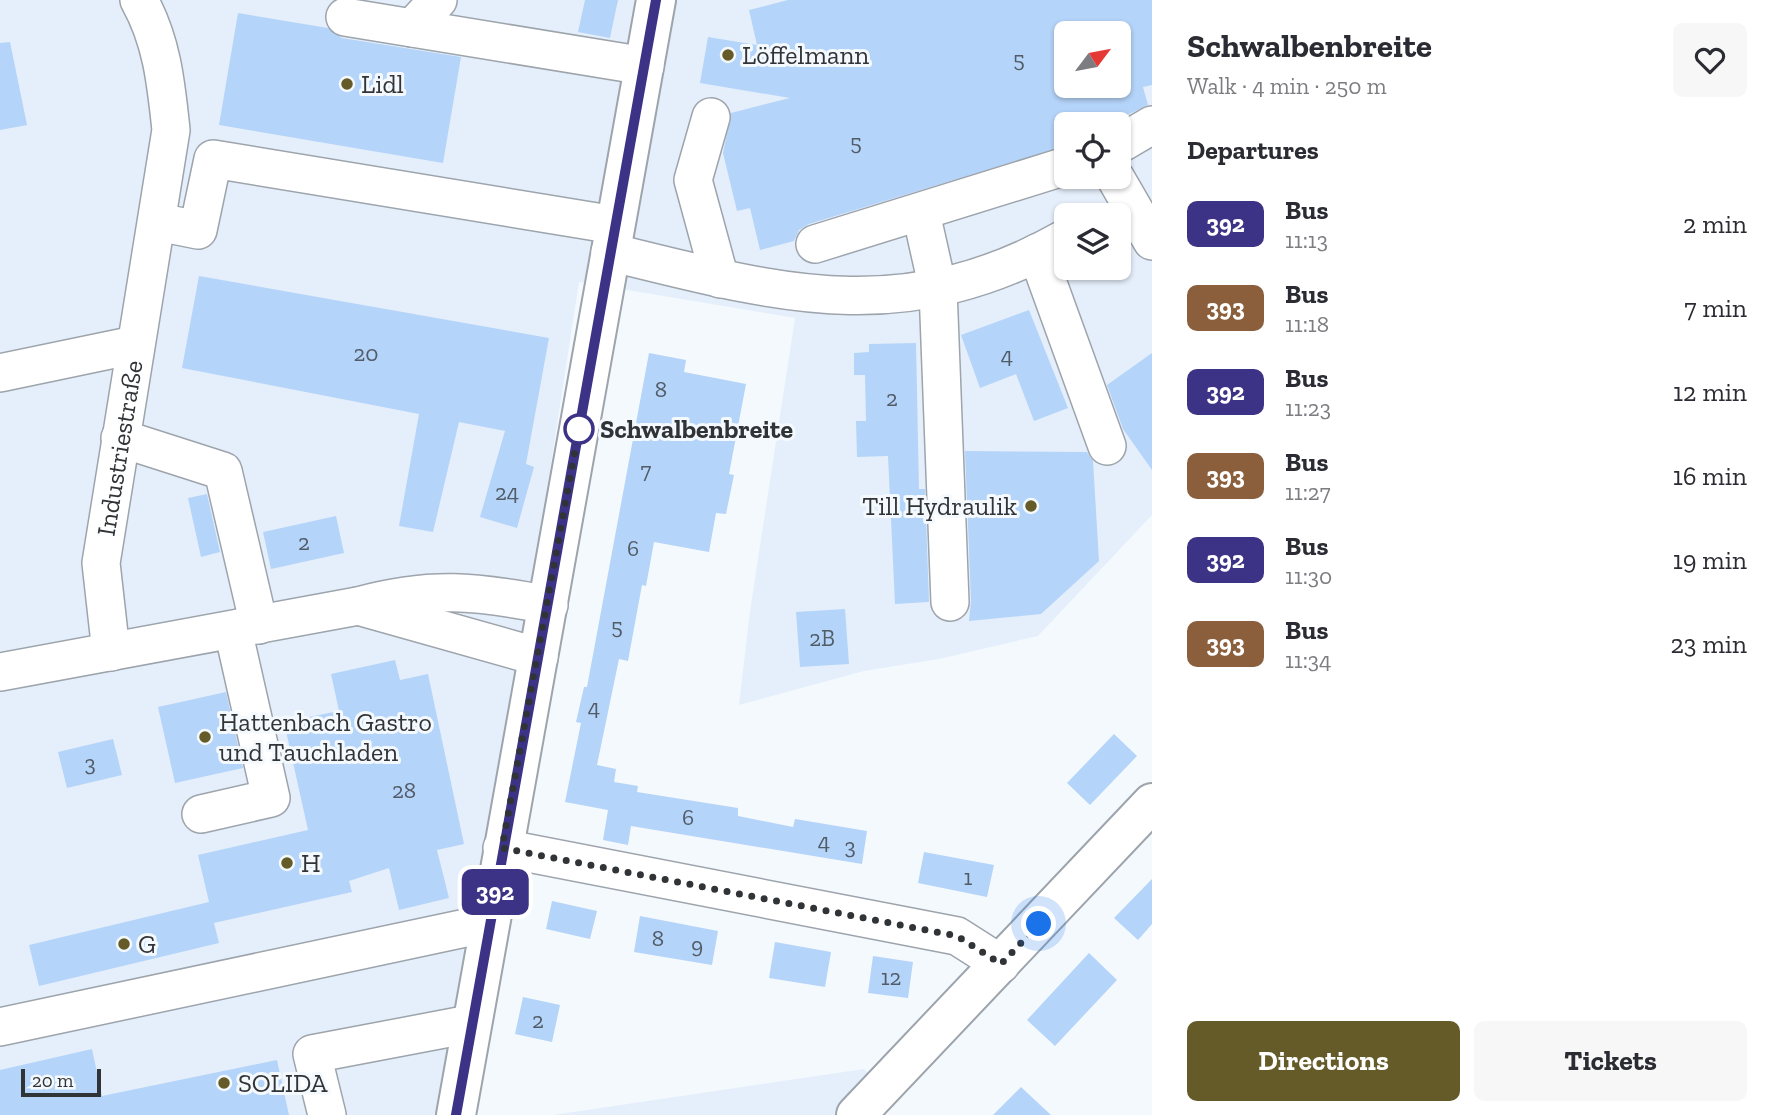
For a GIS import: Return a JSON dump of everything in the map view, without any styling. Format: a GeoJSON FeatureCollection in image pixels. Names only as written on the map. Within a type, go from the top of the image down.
{"type":"FeatureCollection","features":[{"type":"Feature","properties":{"kind":"main road"},"geometry":{"type":"LineString","coordinates":[[462,1108],[470,1024],[549,606],[656,0]]}},
{"type":"Feature","properties":{"kind":"main road"},"geometry":{"type":"LineString","coordinates":[[859,1114],[1152,803]]}},
{"type":"Feature","properties":{"kind":"street","name":"Industriestraße"},"geometry":{"type":"LineString","coordinates":[[111,652],[101,563],[134,345],[158,222],[172,130],[163,62],[157,39],[139,0]]}},
{"type":"Feature","properties":{"kind":"street"},"geometry":{"type":"LineString","coordinates":[[412,28],[438,0]]}},
{"type":"Feature","properties":{"kind":"street"},"geometry":{"type":"LineString","coordinates":[[345,17],[645,66]]}},
{"type":"Feature","properties":{"kind":"street"},"geometry":{"type":"LineString","coordinates":[[711,117],[693,180],[720,279]]}},
{"type":"Feature","properties":{"kind":"street"},"geometry":{"type":"LineString","coordinates":[[1131,137],[1152,125]]}},
{"type":"Feature","properties":{"kind":"street"},"geometry":{"type":"LineString","coordinates":[[158,222],[198,230],[212,159],[613,238],[720,279],[782,291],[840,296],[890,296],[938,289],[1041,251]]}},
{"type":"Feature","properties":{"kind":"street"},"geometry":{"type":"LineString","coordinates":[[816,244],[921,214],[1054,170]]}},
{"type":"Feature","properties":{"kind":"street"},"geometry":{"type":"LineString","coordinates":[[1126,196],[1152,241]]}},
{"type":"Feature","properties":{"kind":"street"},"geometry":{"type":"LineString","coordinates":[[921,214],[938,289],[950,602]]}},
{"type":"Feature","properties":{"kind":"street"},"geometry":{"type":"LineString","coordinates":[[1041,251],[1056,365]]}},
{"type":"Feature","properties":{"kind":"street"},"geometry":{"type":"LineString","coordinates":[[1041,251],[1107,446]]}},
{"type":"Feature","properties":{"kind":"street"},"geometry":{"type":"LineString","coordinates":[[0,373],[134,345]]}},
{"type":"Feature","properties":{"kind":"street"},"geometry":{"type":"LineString","coordinates":[[120,438],[223,471],[271,798],[201,814]]}},
{"type":"Feature","properties":{"kind":"street"},"geometry":{"type":"LineString","coordinates":[[0,672],[246,628],[404,594],[449,591],[504,597],[549,606]]}},
{"type":"Feature","properties":{"kind":"street"},"geometry":{"type":"LineString","coordinates":[[358,606],[539,657]]}},
{"type":"Feature","properties":{"kind":"street"},"geometry":{"type":"LineString","coordinates":[[502,848],[957,936],[1001,964]]}},
{"type":"Feature","properties":{"kind":"street"},"geometry":{"type":"LineString","coordinates":[[0,1027],[489,923]]}},
{"type":"Feature","properties":{"kind":"street"},"geometry":{"type":"LineString","coordinates":[[327,1115],[313,1054],[470,1024]]}},
{"type":"Feature","properties":{"kind":"shaded area"},"geometry":{"type":"Polygon","coordinates":[[[0,0],[1152,0],[1152,515],[1038,636],[939,659],[864,671],[739,705],[750,611],[795,318],[579,282],[539,542],[435,1115],[0,1115],[0,0]]]}},
{"type":"Feature","properties":{"kind":"shaded area"},"geometry":{"type":"Polygon","coordinates":[[[864,1069],[890,1102],[878,1115],[553,1115],[864,1069]]]}},
{"type":"Feature","properties":{"kind":"building"},"geometry":{"type":"Polygon","coordinates":[[[585,0],[618,0],[610,38],[578,32],[585,0]]]}},
{"type":"Feature","properties":{"kind":"building"},"geometry":{"type":"Polygon","coordinates":[[[788,0],[1152,0],[1152,85],[1143,87],[1148,105],[1131,113],[1054,112],[1054,150],[809,224],[799,230],[794,241],[760,250],[750,208],[737,211],[723,153],[731,113],[790,98],[700,83],[708,37],[757,45],[749,10],[788,0]]]}},
{"type":"Feature","properties":{"kind":"building"},"geometry":{"type":"Polygon","coordinates":[[[238,13],[328,28],[342,38],[461,57],[443,163],[219,125],[238,13]]]}},
{"type":"Feature","properties":{"kind":"building"},"geometry":{"type":"Polygon","coordinates":[[[10,42],[27,125],[0,130],[0,43],[10,42]]]}},
{"type":"Feature","properties":{"kind":"building"},"geometry":{"type":"Polygon","coordinates":[[[199,276],[549,338],[526,464],[534,467],[517,528],[480,517],[505,431],[459,422],[433,532],[399,526],[419,414],[182,368],[199,276]]]}},
{"type":"Feature","properties":{"kind":"building"},"geometry":{"type":"Polygon","coordinates":[[[1029,310],[1068,408],[1034,421],[1016,374],[980,388],[961,335],[1029,310]]]}},
{"type":"Feature","properties":{"kind":"building"},"geometry":{"type":"Polygon","coordinates":[[[916,343],[919,489],[925,489],[929,602],[895,604],[888,456],[857,457],[856,421],[866,421],[865,375],[854,375],[854,353],[869,352],[869,344],[916,343]]]}},
{"type":"Feature","properties":{"kind":"building"},"geometry":{"type":"Polygon","coordinates":[[[649,353],[686,360],[684,372],[746,384],[729,474],[734,475],[726,514],[716,513],[709,552],[654,542],[646,586],[642,585],[628,661],[619,659],[597,765],[616,769],[614,782],[638,786],[637,792],[738,808],[738,816],[793,827],[795,819],[867,831],[862,864],[631,826],[628,845],[603,840],[608,810],[565,802],[581,723],[576,722],[584,687],[587,687],[649,353]]]}},
{"type":"Feature","properties":{"kind":"building"},"geometry":{"type":"Polygon","coordinates":[[[1152,353],[1152,470],[1123,429],[1107,385],[1152,353]]]}},
{"type":"Feature","properties":{"kind":"building","name":"Till Hydraulik"},"geometry":{"type":"Polygon","coordinates":[[[965,451],[1087,452],[1093,461],[1099,561],[1041,614],[969,621],[971,601],[965,451]]]}},
{"type":"Feature","properties":{"kind":"building"},"geometry":{"type":"Polygon","coordinates":[[[207,494],[220,552],[201,557],[188,498],[207,494]]]}},
{"type":"Feature","properties":{"kind":"building"},"geometry":{"type":"Polygon","coordinates":[[[336,516],[344,553],[271,569],[263,532],[336,516]]]}},
{"type":"Feature","properties":{"kind":"building"},"geometry":{"type":"Polygon","coordinates":[[[845,609],[849,664],[800,667],[796,612],[845,609]]]}},
{"type":"Feature","properties":{"kind":"building"},"geometry":{"type":"Polygon","coordinates":[[[395,660],[400,680],[428,674],[464,844],[437,850],[449,898],[399,910],[389,868],[349,881],[352,892],[214,923],[219,943],[39,986],[29,945],[209,902],[198,855],[308,830],[284,722],[339,711],[331,674],[395,660]]]}},
{"type":"Feature","properties":{"kind":"building","name":"Hattenbach Gastro und Tauchladen"},"geometry":{"type":"Polygon","coordinates":[[[226,692],[243,768],[175,783],[158,707],[226,692]]]}},
{"type":"Feature","properties":{"kind":"building"},"geometry":{"type":"Polygon","coordinates":[[[1114,734],[1137,756],[1090,805],[1067,783],[1114,734]]]}},
{"type":"Feature","properties":{"kind":"building"},"geometry":{"type":"Polygon","coordinates":[[[113,739],[122,775],[67,788],[58,752],[113,739]]]}},
{"type":"Feature","properties":{"kind":"building"},"geometry":{"type":"Polygon","coordinates":[[[924,852],[994,865],[987,897],[918,883],[924,852]]]}},
{"type":"Feature","properties":{"kind":"building"},"geometry":{"type":"Polygon","coordinates":[[[1152,879],[1152,924],[1138,940],[1114,918],[1152,879]]]}},
{"type":"Feature","properties":{"kind":"building"},"geometry":{"type":"Polygon","coordinates":[[[552,901],[597,911],[590,939],[546,929],[552,901]]]}},
{"type":"Feature","properties":{"kind":"building"},"geometry":{"type":"Polygon","coordinates":[[[640,916],[718,931],[712,965],[634,952],[640,916]]]}},
{"type":"Feature","properties":{"kind":"building"},"geometry":{"type":"Polygon","coordinates":[[[775,942],[831,952],[825,987],[769,978],[775,942]]]}},
{"type":"Feature","properties":{"kind":"building"},"geometry":{"type":"Polygon","coordinates":[[[1089,953],[1117,980],[1055,1046],[1027,1020],[1089,953]]]}},
{"type":"Feature","properties":{"kind":"building"},"geometry":{"type":"Polygon","coordinates":[[[873,956],[913,962],[908,998],[868,993],[873,956]]]}},
{"type":"Feature","properties":{"kind":"building"},"geometry":{"type":"Polygon","coordinates":[[[523,997],[560,1005],[552,1042],[515,1034],[523,997]]]}},
{"type":"Feature","properties":{"kind":"building","name":"SOLIDA"},"geometry":{"type":"Polygon","coordinates":[[[92,1049],[102,1096],[277,1060],[289,1115],[0,1115],[0,1070],[92,1049]]]}},
{"type":"Feature","properties":{"kind":"building"},"geometry":{"type":"Polygon","coordinates":[[[1021,1087],[1051,1115],[993,1115],[1021,1087]]]}},
{"type":"Feature","properties":{"kind":"bus line","name":"392"},"geometry":{"type":"LineString","coordinates":[[456,1115],[470,1024],[549,606],[656,0]]}},
{"type":"Feature","properties":{"kind":"place","name":"Löffelmann"},"geometry":{"type":"Point","coordinates":[728,55]}},
{"type":"Feature","properties":{"kind":"place","name":"Lidl"},"geometry":{"type":"Point","coordinates":[347,84]}},
{"type":"Feature","properties":{"kind":"place","name":"Schwalbenbreite"},"geometry":{"type":"Point","coordinates":[579,429]}},
{"type":"Feature","properties":{"kind":"place","name":"Till Hydraulik"},"geometry":{"type":"Point","coordinates":[1031,506]}},
{"type":"Feature","properties":{"kind":"place","name":"Hattenbach Gastro und Tauchladen"},"geometry":{"type":"Point","coordinates":[205,737]}},
{"type":"Feature","properties":{"kind":"place","name":"H"},"geometry":{"type":"Point","coordinates":[287,863]}},
{"type":"Feature","properties":{"kind":"place","name":"G"},"geometry":{"type":"Point","coordinates":[124,944]}},
{"type":"Feature","properties":{"kind":"place","name":"SOLIDA"},"geometry":{"type":"Point","coordinates":[224,1083]}},
{"type":"Feature","properties":{"kind":"route"},"geometry":{"type":"LineString","coordinates":[[579,429],[549,606],[502,848],[957,936],[1001,964],[1039,924]]}}]}
